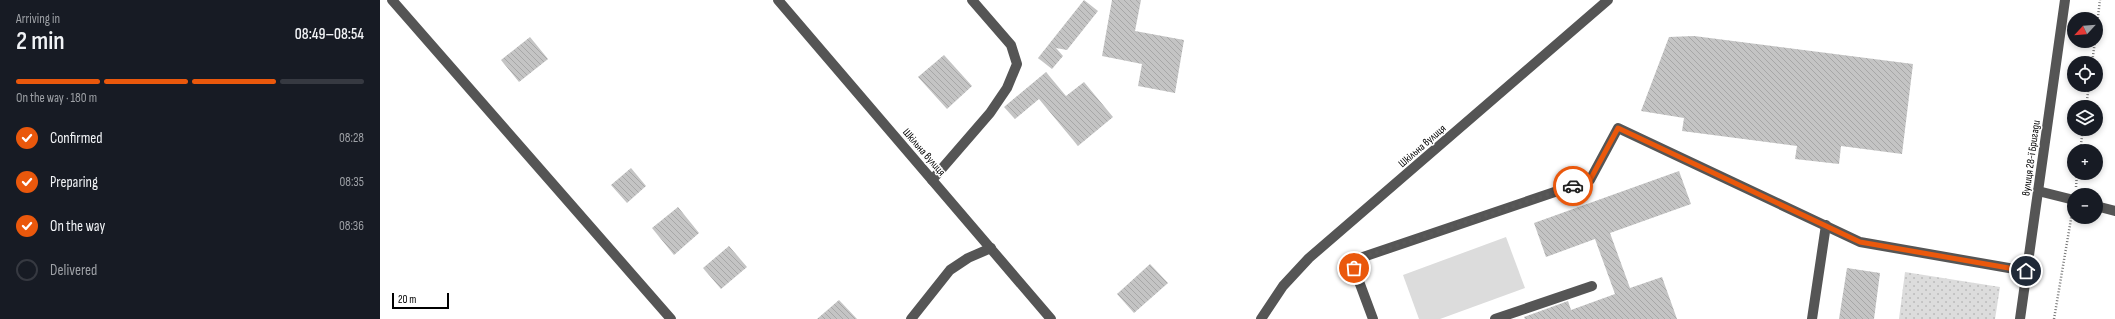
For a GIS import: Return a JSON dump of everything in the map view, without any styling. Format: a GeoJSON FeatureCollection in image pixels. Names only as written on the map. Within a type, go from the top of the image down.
{"type":"FeatureCollection","features":[{"type":"Feature","properties":{"kind":"street"},"geometry":{"type":"LineString","coordinates":[[392,0],[671,319]]}},
{"type":"Feature","properties":{"kind":"street","name":"Шкільна вулиця"},"geometry":{"type":"LineString","coordinates":[[778,0],[1051,319]]}},
{"type":"Feature","properties":{"kind":"street"},"geometry":{"type":"LineString","coordinates":[[932,180],[990,112],[1007,88],[1017,64],[1011,45],[972,0]]}},
{"type":"Feature","properties":{"kind":"street","name":"Шкільна вулиця"},"geometry":{"type":"LineString","coordinates":[[1261,319],[1283,286],[1309,258],[1608,0]]}},
{"type":"Feature","properties":{"kind":"street","name":"вулиця 28-ї Бригади"},"geometry":{"type":"LineString","coordinates":[[2020,319],[2066,0]]}},
{"type":"Feature","properties":{"kind":"street"},"geometry":{"type":"LineString","coordinates":[[1373,319],[1354,268],[1363,257],[1590,180],[1618,128],[1860,242],[2026,271]]}},
{"type":"Feature","properties":{"kind":"street"},"geometry":{"type":"LineString","coordinates":[[2038,191],[2067,198]]}},
{"type":"Feature","properties":{"kind":"street"},"geometry":{"type":"LineString","coordinates":[[2103,208],[2115,211]]}},
{"type":"Feature","properties":{"kind":"street"},"geometry":{"type":"LineString","coordinates":[[1812,319],[1826,226]]}},
{"type":"Feature","properties":{"kind":"street"},"geometry":{"type":"LineString","coordinates":[[911,319],[950,270],[968,258],[991,248]]}},
{"type":"Feature","properties":{"kind":"street"},"geometry":{"type":"LineString","coordinates":[[1495,319],[1592,286]]}},
{"type":"Feature","properties":{"kind":"path"},"geometry":{"type":"LineString","coordinates":[[2099,12],[2100,0]]}},
{"type":"Feature","properties":{"kind":"path"},"geometry":{"type":"LineString","coordinates":[[2054,319],[2070,224]]}},
{"type":"Feature","properties":{"kind":"shaded area"},"geometry":{"type":"Polygon","coordinates":[[[1506,237],[1525,288],[1440,319],[1419,319],[1403,275],[1506,237]]]}},
{"type":"Feature","properties":{"kind":"shaded area"},"geometry":{"type":"Polygon","coordinates":[[[1905,272],[2000,287],[1995,319],[1899,319],[1905,272]]]}},
{"type":"Feature","properties":{"kind":"building"},"geometry":{"type":"Polygon","coordinates":[[[1084,0],[1098,11],[1067,50],[1056,48],[1063,56],[1052,69],[1038,58],[1084,0]]]}},
{"type":"Feature","properties":{"kind":"building"},"geometry":{"type":"Polygon","coordinates":[[[1112,0],[1141,0],[1135,31],[1184,40],[1175,93],[1138,86],[1142,64],[1102,56],[1112,0]]]}},
{"type":"Feature","properties":{"kind":"building"},"geometry":{"type":"Polygon","coordinates":[[[1694,36],[1913,64],[1902,154],[1841,146],[1839,164],[1795,159],[1797,146],[1682,131],[1684,118],[1641,111],[1669,37],[1694,36]]]}},
{"type":"Feature","properties":{"kind":"building"},"geometry":{"type":"Polygon","coordinates":[[[530,37],[548,59],[519,82],[501,60],[530,37]]]}},
{"type":"Feature","properties":{"kind":"building"},"geometry":{"type":"Polygon","coordinates":[[[944,55],[972,86],[947,109],[918,77],[944,55]]]}},
{"type":"Feature","properties":{"kind":"building"},"geometry":{"type":"Polygon","coordinates":[[[1046,72],[1066,96],[1084,82],[1113,117],[1078,146],[1039,99],[1015,119],[1004,107],[1046,72]]]}},
{"type":"Feature","properties":{"kind":"building"},"geometry":{"type":"Polygon","coordinates":[[[631,168],[646,186],[627,203],[611,185],[631,168]]]}},
{"type":"Feature","properties":{"kind":"building"},"geometry":{"type":"Polygon","coordinates":[[[1679,171],[1691,204],[1610,233],[1630,288],[1662,277],[1677,319],[1525,319],[1524,317],[1568,301],[1571,310],[1615,294],[1595,239],[1546,257],[1534,223],[1679,171]]]}},
{"type":"Feature","properties":{"kind":"building"},"geometry":{"type":"Polygon","coordinates":[[[678,207],[699,233],[674,255],[652,228],[678,207]]]}},
{"type":"Feature","properties":{"kind":"building"},"geometry":{"type":"Polygon","coordinates":[[[729,246],[747,267],[721,289],[703,268],[729,246]]]}},
{"type":"Feature","properties":{"kind":"building"},"geometry":{"type":"Polygon","coordinates":[[[1150,264],[1168,283],[1134,313],[1117,294],[1150,264]]]}},
{"type":"Feature","properties":{"kind":"building"},"geometry":{"type":"Polygon","coordinates":[[[1847,268],[1880,273],[1874,319],[1839,319],[1847,268]]]}},
{"type":"Feature","properties":{"kind":"building"},"geometry":{"type":"Polygon","coordinates":[[[839,300],[857,319],[817,319],[839,300]]]}},
{"type":"Feature","properties":{"kind":"way so far"},"geometry":{"type":"LineString","coordinates":[[1354,268],[1363,257],[1573,186]]}},
{"type":"Feature","properties":{"kind":"route"},"geometry":{"type":"LineString","coordinates":[[1573,186],[1590,180],[1618,128],[1860,242],[2026,271]]}}]}
